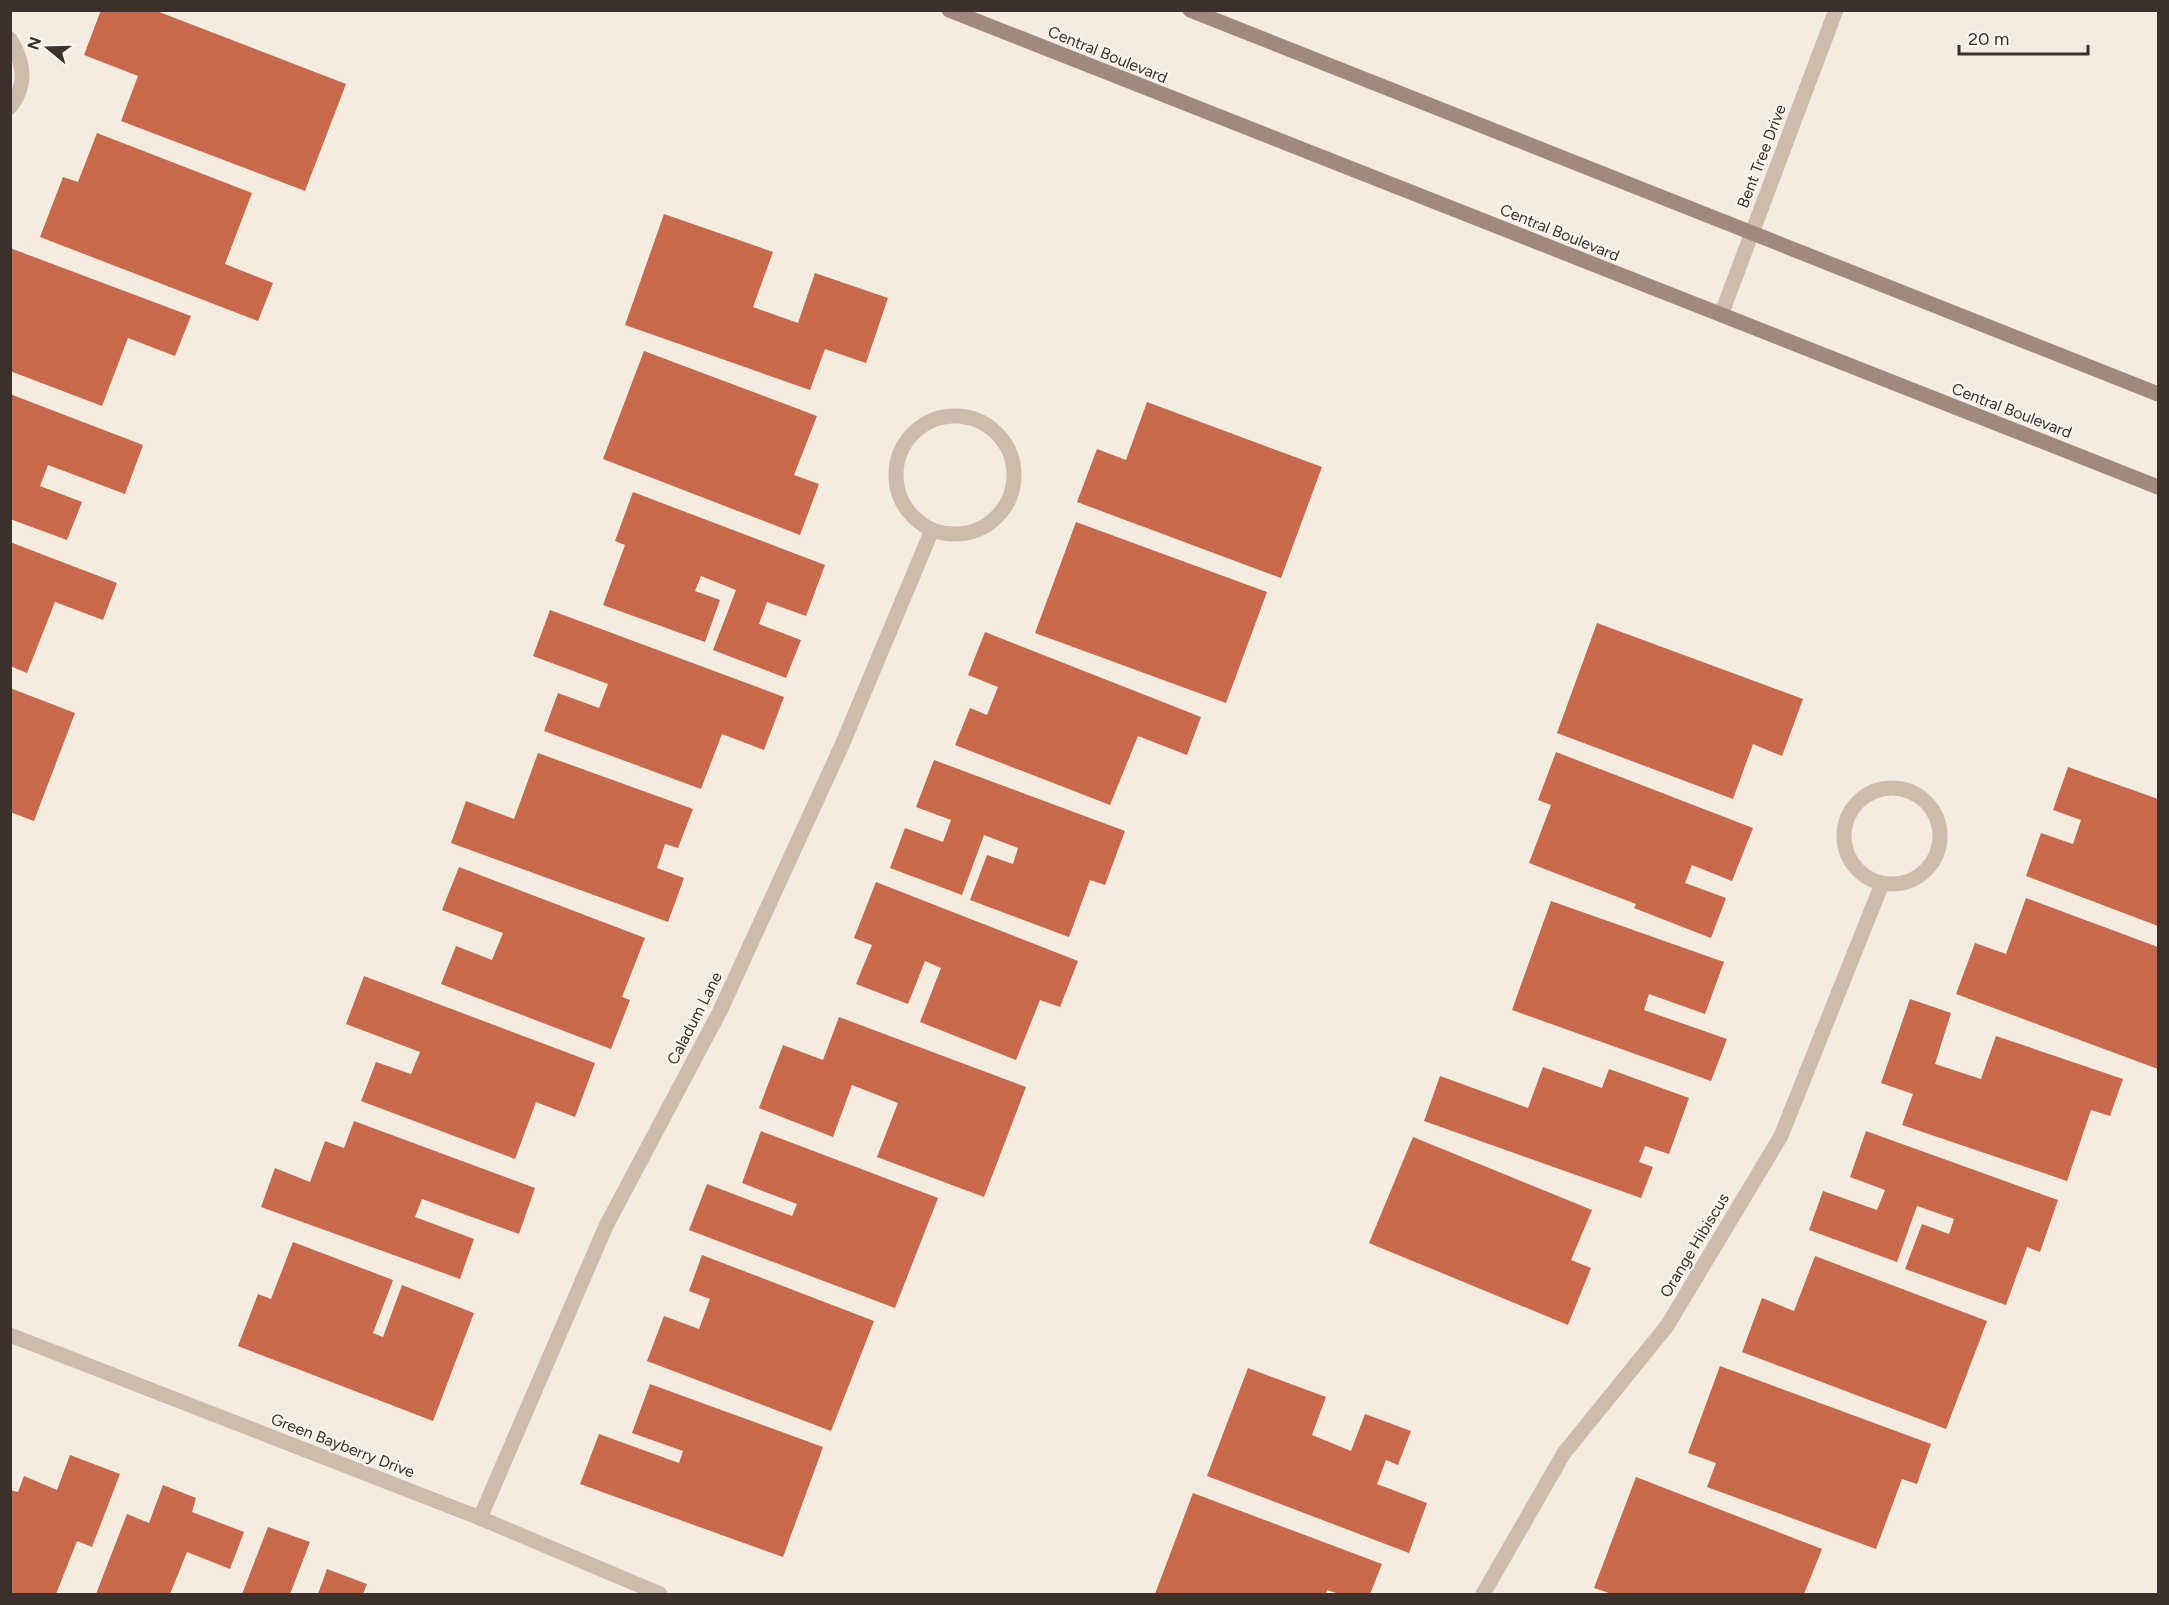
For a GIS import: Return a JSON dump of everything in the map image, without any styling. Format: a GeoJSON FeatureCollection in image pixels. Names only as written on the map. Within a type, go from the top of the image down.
{"type":"FeatureCollection","features":[{"type":"Feature","properties":{"kind":"street","name":"Central Boulevard"},"geometry":{"type":"LineString","coordinates":[[949,10],[2158,487]]}},
{"type":"Feature","properties":{"kind":"street"},"geometry":{"type":"LineString","coordinates":[[1190,10],[2158,394]]}},
{"type":"Feature","properties":{"kind":"street","name":"Bent Tree Drive"},"geometry":{"type":"LineString","coordinates":[[1721,315],[1836,10]]}},
{"type":"Feature","properties":{"kind":"street"},"geometry":{"type":"LineString","coordinates":[[10,39],[20,55],[23,78],[17,99],[10,107]]}},
{"type":"Feature","properties":{"kind":"street"},"geometry":{"type":"LineString","coordinates":[[955,415],[977,419],[997,433],[1010,452],[1014,474],[1010,497],[996,517],[978,530],[955,534],[932,530],[913,517],[900,498],[895,474],[900,452],[913,433],[932,420],[955,415]]}},
{"type":"Feature","properties":{"kind":"street","name":"Caladum Lane"},"geometry":{"type":"LineString","coordinates":[[480,1518],[606,1226],[720,1011],[837,756],[932,530]]}},
{"type":"Feature","properties":{"kind":"street"},"geometry":{"type":"LineString","coordinates":[[1884,788],[1902,788],[1920,796],[1933,810],[1940,828],[1940,846],[1932,864],[1919,877],[1901,884],[1882,884],[1865,876],[1851,862],[1845,845],[1845,826],[1853,808],[1866,795],[1884,788]]}},
{"type":"Feature","properties":{"kind":"street","name":"Orange Hibiscus"},"geometry":{"type":"LineString","coordinates":[[1483,1594],[1564,1453],[1667,1326],[1781,1136],[1882,884]]}},
{"type":"Feature","properties":{"kind":"street","name":"Green Bayberry Drive"},"geometry":{"type":"LineString","coordinates":[[10,1335],[480,1518],[660,1594]]}},
{"type":"Feature","properties":{"kind":"building"},"geometry":{"type":"Polygon","coordinates":[[[101,10],[154,10],[346,84],[305,191],[121,121],[138,76],[84,55],[101,10]]]}},
{"type":"Feature","properties":{"kind":"building"},"geometry":{"type":"Polygon","coordinates":[[[97,133],[252,193],[225,264],[273,283],[258,321],[40,237],[63,177],[78,182],[97,133]]]}},
{"type":"Feature","properties":{"kind":"building"},"geometry":{"type":"Polygon","coordinates":[[[664,214],[773,252],[753,307],[798,323],[815,273],[888,298],[866,363],[825,349],[810,390],[625,325],[664,214]]]}},
{"type":"Feature","properties":{"kind":"building"},"geometry":{"type":"Polygon","coordinates":[[[10,248],[191,316],[175,356],[128,338],[102,406],[10,371],[10,248]]]}},
{"type":"Feature","properties":{"kind":"building"},"geometry":{"type":"Polygon","coordinates":[[[644,351],[817,416],[794,475],[819,484],[800,535],[603,459],[644,351]]]}},
{"type":"Feature","properties":{"kind":"building"},"geometry":{"type":"Polygon","coordinates":[[[10,394],[143,445],[125,494],[48,465],[40,486],[82,502],[67,540],[10,519],[10,394]]]}},
{"type":"Feature","properties":{"kind":"building"},"geometry":{"type":"Polygon","coordinates":[[[1147,402],[1322,467],[1281,578],[1077,502],[1097,449],[1126,460],[1147,402]]]}},
{"type":"Feature","properties":{"kind":"building"},"geometry":{"type":"Polygon","coordinates":[[[633,492],[825,565],[806,616],[767,602],[759,624],[801,640],[786,678],[713,650],[736,590],[701,576],[695,591],[720,600],[705,642],[603,605],[625,545],[615,541],[633,492]]]}},
{"type":"Feature","properties":{"kind":"building"},"geometry":{"type":"Polygon","coordinates":[[[1076,522],[1267,592],[1226,703],[1035,633],[1076,522]]]}},
{"type":"Feature","properties":{"kind":"building"},"geometry":{"type":"Polygon","coordinates":[[[10,542],[117,583],[103,620],[55,602],[27,673],[10,666],[10,542]]]}},
{"type":"Feature","properties":{"kind":"building"},"geometry":{"type":"Polygon","coordinates":[[[550,610],[784,697],[764,750],[722,734],[701,789],[544,731],[558,693],[599,708],[608,684],[533,656],[550,610]]]}},
{"type":"Feature","properties":{"kind":"building"},"geometry":{"type":"Polygon","coordinates":[[[1597,623],[1803,699],[1782,756],[1753,744],[1733,799],[1557,733],[1597,623]]]}},
{"type":"Feature","properties":{"kind":"building"},"geometry":{"type":"Polygon","coordinates":[[[985,632],[1201,717],[1187,755],[1138,736],[1110,805],[955,745],[970,708],[987,715],[998,687],[968,675],[985,632]]]}},
{"type":"Feature","properties":{"kind":"building"},"geometry":{"type":"Polygon","coordinates":[[[10,688],[75,713],[34,821],[10,812],[10,688]]]}},
{"type":"Feature","properties":{"kind":"building"},"geometry":{"type":"Polygon","coordinates":[[[1556,752],[1753,828],[1732,881],[1692,865],[1685,883],[1726,898],[1711,938],[1634,908],[1636,904],[1529,863],[1551,805],[1538,800],[1556,752]]]}},
{"type":"Feature","properties":{"kind":"building"},"geometry":{"type":"Polygon","coordinates":[[[538,753],[693,809],[678,848],[665,844],[657,868],[684,878],[668,922],[451,843],[466,801],[514,819],[538,753]]]}},
{"type":"Feature","properties":{"kind":"building"},"geometry":{"type":"Polygon","coordinates":[[[934,760],[1125,831],[1105,885],[1090,880],[1069,937],[970,900],[987,855],[1013,864],[1018,848],[984,835],[962,895],[890,868],[905,828],[943,842],[951,820],[916,807],[934,760]]]}},
{"type":"Feature","properties":{"kind":"building"},"geometry":{"type":"Polygon","coordinates":[[[2068,767],[2158,799],[2158,926],[2026,876],[2041,833],[2073,844],[2081,820],[2053,810],[2068,767]]]}},
{"type":"Feature","properties":{"kind":"building"},"geometry":{"type":"Polygon","coordinates":[[[459,867],[645,938],[622,997],[630,1000],[611,1049],[441,984],[456,946],[492,960],[503,933],[442,910],[459,867]]]}},
{"type":"Feature","properties":{"kind":"building"},"geometry":{"type":"Polygon","coordinates":[[[876,882],[1078,961],[1060,1007],[1040,1000],[1016,1060],[920,1022],[941,968],[925,961],[908,1004],[856,984],[872,945],[854,938],[876,882]]]}},
{"type":"Feature","properties":{"kind":"building"},"geometry":{"type":"Polygon","coordinates":[[[2026,898],[2158,947],[2158,1069],[1956,994],[1975,943],[2006,954],[2026,898]]]}},
{"type":"Feature","properties":{"kind":"building"},"geometry":{"type":"Polygon","coordinates":[[[1551,901],[1724,962],[1705,1014],[1649,994],[1644,1010],[1727,1039],[1711,1081],[1512,1010],[1551,901]]]}},
{"type":"Feature","properties":{"kind":"building"},"geometry":{"type":"Polygon","coordinates":[[[364,976],[595,1063],[575,1117],[536,1102],[515,1159],[361,1101],[376,1062],[411,1074],[420,1052],[346,1024],[364,976]]]}},
{"type":"Feature","properties":{"kind":"building"},"geometry":{"type":"Polygon","coordinates":[[[1910,999],[1951,1013],[1935,1064],[1981,1079],[1996,1036],[2123,1079],[2110,1116],[2091,1110],[2067,1181],[1902,1125],[1913,1094],[1881,1083],[1910,999]]]}},
{"type":"Feature","properties":{"kind":"building"},"geometry":{"type":"Polygon","coordinates":[[[839,1017],[1026,1087],[984,1197],[877,1157],[898,1103],[852,1085],[833,1137],[759,1108],[783,1045],[823,1060],[839,1017]]]}},
{"type":"Feature","properties":{"kind":"building"},"geometry":{"type":"Polygon","coordinates":[[[1543,1067],[1602,1088],[1609,1069],[1689,1098],[1669,1154],[1645,1146],[1639,1162],[1653,1167],[1641,1198],[1424,1121],[1440,1076],[1528,1108],[1543,1067]]]}},
{"type":"Feature","properties":{"kind":"building"},"geometry":{"type":"Polygon","coordinates":[[[354,1121],[535,1188],[519,1234],[422,1199],[415,1217],[474,1239],[460,1279],[261,1207],[275,1168],[310,1182],[325,1141],[344,1148],[354,1121]]]}},
{"type":"Feature","properties":{"kind":"building"},"geometry":{"type":"Polygon","coordinates":[[[761,1131],[938,1198],[895,1308],[689,1230],[707,1184],[792,1216],[797,1204],[742,1183],[761,1131]]]}},
{"type":"Feature","properties":{"kind":"building"},"geometry":{"type":"Polygon","coordinates":[[[1866,1131],[2058,1200],[2040,1252],[2027,1247],[2006,1305],[1905,1269],[1922,1224],[1949,1234],[1954,1219],[1917,1206],[1897,1262],[1809,1230],[1823,1191],[1877,1210],[1885,1190],[1850,1177],[1866,1131]]]}},
{"type":"Feature","properties":{"kind":"building"},"geometry":{"type":"Polygon","coordinates":[[[1413,1137],[1592,1210],[1571,1260],[1591,1268],[1568,1325],[1369,1243],[1413,1137]]]}},
{"type":"Feature","properties":{"kind":"building"},"geometry":{"type":"Polygon","coordinates":[[[293,1242],[393,1280],[373,1333],[383,1337],[402,1285],[474,1313],[433,1421],[238,1346],[258,1294],[271,1299],[293,1242]]]}},
{"type":"Feature","properties":{"kind":"building"},"geometry":{"type":"Polygon","coordinates":[[[702,1255],[874,1321],[831,1431],[647,1361],[664,1316],[699,1329],[710,1299],[689,1291],[702,1255]]]}},
{"type":"Feature","properties":{"kind":"building"},"geometry":{"type":"Polygon","coordinates":[[[1815,1256],[1987,1321],[1946,1429],[1742,1352],[1762,1298],[1794,1311],[1815,1256]]]}},
{"type":"Feature","properties":{"kind":"building"},"geometry":{"type":"Polygon","coordinates":[[[1720,1366],[1931,1444],[1917,1484],[1902,1479],[1876,1549],[1707,1487],[1716,1463],[1688,1453],[1720,1366]]]}},
{"type":"Feature","properties":{"kind":"building"},"geometry":{"type":"Polygon","coordinates":[[[1248,1368],[1326,1397],[1312,1435],[1351,1451],[1365,1414],[1411,1431],[1398,1465],[1386,1460],[1377,1484],[1427,1503],[1409,1553],[1207,1476],[1248,1368]]]}},
{"type":"Feature","properties":{"kind":"building"},"geometry":{"type":"Polygon","coordinates":[[[650,1384],[823,1447],[783,1557],[580,1484],[599,1434],[679,1463],[683,1451],[632,1433],[650,1384]]]}},
{"type":"Feature","properties":{"kind":"building"},"geometry":{"type":"Polygon","coordinates":[[[70,1455],[120,1474],[92,1547],[77,1541],[56,1594],[10,1594],[10,1490],[18,1492],[24,1476],[57,1490],[70,1455]]]}},
{"type":"Feature","properties":{"kind":"building"},"geometry":{"type":"Polygon","coordinates":[[[1636,1477],[1822,1549],[1804,1594],[1612,1594],[1594,1588],[1636,1477]]]}},
{"type":"Feature","properties":{"kind":"building"},"geometry":{"type":"Polygon","coordinates":[[[163,1485],[196,1498],[192,1512],[244,1532],[230,1569],[187,1552],[170,1594],[96,1594],[127,1514],[149,1523],[163,1485]]]}},
{"type":"Feature","properties":{"kind":"building"},"geometry":{"type":"Polygon","coordinates":[[[1193,1493],[1382,1564],[1370,1594],[1339,1594],[1327,1590],[1326,1594],[1155,1594],[1193,1493]]]}},
{"type":"Feature","properties":{"kind":"building"},"geometry":{"type":"Polygon","coordinates":[[[268,1527],[310,1542],[290,1594],[242,1594],[268,1527]]]}},
{"type":"Feature","properties":{"kind":"building"},"geometry":{"type":"Polygon","coordinates":[[[327,1569],[367,1584],[363,1594],[318,1594],[327,1569]]]}}]}
